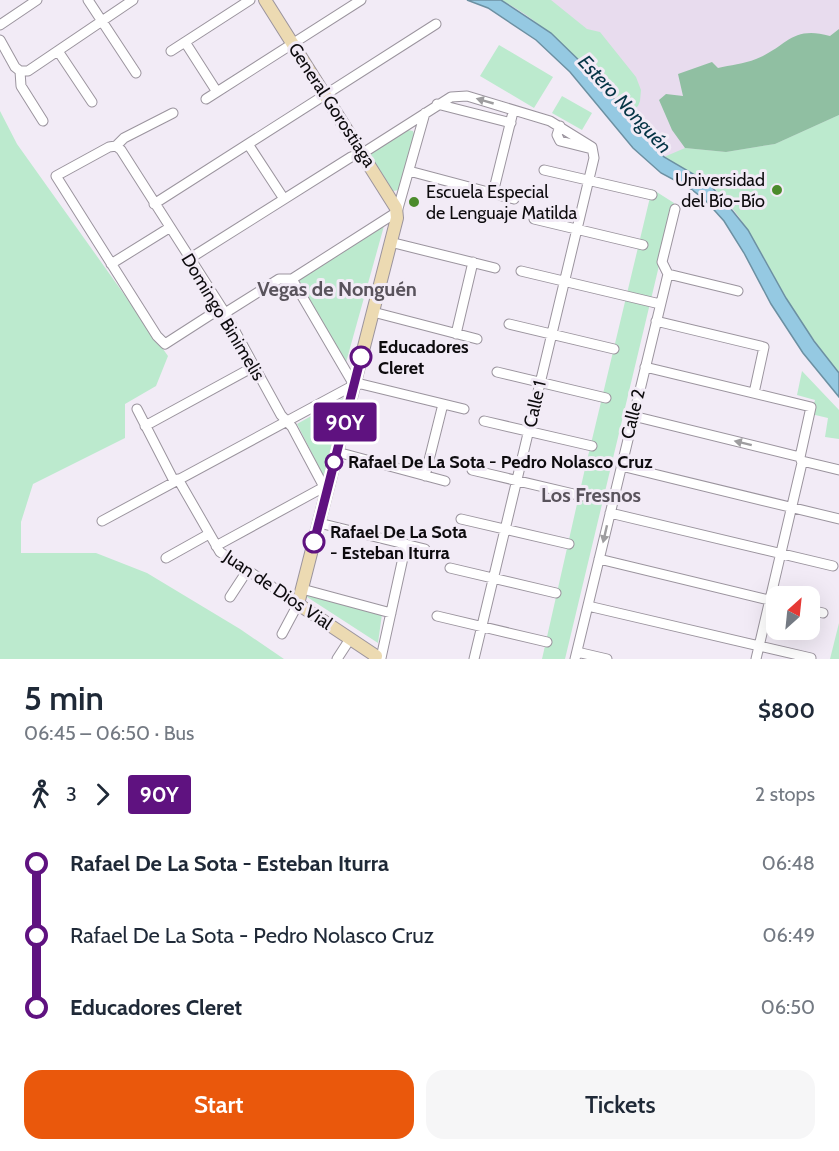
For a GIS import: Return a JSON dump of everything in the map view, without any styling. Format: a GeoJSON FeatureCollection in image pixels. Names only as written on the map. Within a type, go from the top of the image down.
{"type":"FeatureCollection","features":[{"type":"Feature","properties":{"kind":"street"},"geometry":{"type":"LineString","coordinates":[[0,25],[37,0]]}},
{"type":"Feature","properties":{"kind":"street"},"geometry":{"type":"LineString","coordinates":[[88,0],[136,73]]}},
{"type":"Feature","properties":{"kind":"street"},"geometry":{"type":"LineString","coordinates":[[20,71],[28,71],[133,0]]}},
{"type":"Feature","properties":{"kind":"street"},"geometry":{"type":"LineString","coordinates":[[171,51],[250,0]]}},
{"type":"Feature","properties":{"kind":"street","name":"General Gorostiaga"},"geometry":{"type":"LineString","coordinates":[[265,0],[390,195],[397,212]]}},
{"type":"Feature","properties":{"kind":"street"},"geometry":{"type":"LineString","coordinates":[[206,99],[361,0]]}},
{"type":"Feature","properties":{"kind":"street"},"geometry":{"type":"LineString","coordinates":[[154,204],[436,24]]}},
{"type":"Feature","properties":{"kind":"street"},"geometry":{"type":"LineString","coordinates":[[0,40],[20,71],[21,86],[43,121]]}},
{"type":"Feature","properties":{"kind":"street"},"geometry":{"type":"LineString","coordinates":[[185,42],[217,92]]}},
{"type":"Feature","properties":{"kind":"street"},"geometry":{"type":"LineString","coordinates":[[58,51],[92,102]]}},
{"type":"Feature","properties":{"kind":"street","name":"Calle 1"},"geometry":{"type":"LineString","coordinates":[[189,259],[351,157],[363,153],[437,104],[454,96],[466,96],[538,117],[560,126],[593,149],[595,156],[474,659]]}},
{"type":"Feature","properties":{"kind":"street"},"geometry":{"type":"LineString","coordinates":[[437,104],[512,120],[493,193]]}},
{"type":"Feature","properties":{"kind":"street"},"geometry":{"type":"LineString","coordinates":[[173,113],[124,138],[116,146],[109,147],[56,176],[157,336],[165,344],[279,279],[292,279],[397,212]]}},
{"type":"Feature","properties":{"kind":"street"},"geometry":{"type":"LineString","coordinates":[[282,634],[298,604],[319,522],[325,488],[337,452],[424,113]]}},
{"type":"Feature","properties":{"kind":"street"},"geometry":{"type":"LineString","coordinates":[[248,144],[284,199]]}},
{"type":"Feature","properties":{"kind":"street","name":"Domingo Binimelis"},"geometry":{"type":"LineString","coordinates":[[116,146],[121,150],[223,310],[281,415],[292,427],[325,488]]}},
{"type":"Feature","properties":{"kind":"street"},"geometry":{"type":"LineString","coordinates":[[544,170],[652,195]]}},
{"type":"Feature","properties":{"kind":"street"},"geometry":{"type":"LineString","coordinates":[[409,171],[514,199]]}},
{"type":"Feature","properties":{"kind":"street"},"geometry":{"type":"LineString","coordinates":[[390,195],[403,191]]}},
{"type":"Feature","properties":{"kind":"street","name":"Calle 2"},"geometry":{"type":"LineString","coordinates":[[576,655],[668,274],[662,262],[675,209]]}},
{"type":"Feature","properties":{"kind":"street"},"geometry":{"type":"LineString","coordinates":[[534,219],[643,245]]}},
{"type":"Feature","properties":{"kind":"street"},"geometry":{"type":"LineString","coordinates":[[111,264],[169,228]]}},
{"type":"Feature","properties":{"kind":"street"},"geometry":{"type":"LineString","coordinates":[[390,242],[495,268]]}},
{"type":"Feature","properties":{"kind":"street"},"geometry":{"type":"LineString","coordinates":[[456,333],[474,262]]}},
{"type":"Feature","properties":{"kind":"street"},"geometry":{"type":"LineString","coordinates":[[521,271],[660,304]]}},
{"type":"Feature","properties":{"kind":"street"},"geometry":{"type":"LineString","coordinates":[[668,274],[738,291]]}},
{"type":"Feature","properties":{"kind":"street"},"geometry":{"type":"LineString","coordinates":[[292,279],[354,385]]}},
{"type":"Feature","properties":{"kind":"street"},"geometry":{"type":"LineString","coordinates":[[373,312],[477,339]]}},
{"type":"Feature","properties":{"kind":"street"},"geometry":{"type":"LineString","coordinates":[[656,321],[764,347],[754,393]]}},
{"type":"Feature","properties":{"kind":"street"},"geometry":{"type":"LineString","coordinates":[[509,324],[614,349]]}},
{"type":"Feature","properties":{"kind":"street"},"geometry":{"type":"LineString","coordinates":[[145,426],[255,366]]}},
{"type":"Feature","properties":{"kind":"street"},"geometry":{"type":"LineString","coordinates":[[645,367],[811,407],[776,586]]}},
{"type":"Feature","properties":{"kind":"street"},"geometry":{"type":"LineString","coordinates":[[497,372],[606,398]]}},
{"type":"Feature","properties":{"kind":"street"},"geometry":{"type":"LineString","coordinates":[[102,520],[354,385],[362,384],[464,409]]}},
{"type":"Feature","properties":{"kind":"street"},"geometry":{"type":"LineString","coordinates":[[426,476],[443,404]]}},
{"type":"Feature","properties":{"kind":"street","name":"Juan de Dios Vial"},"geometry":{"type":"LineString","coordinates":[[136,409],[176,480],[216,546],[225,556],[379,658]]}},
{"type":"Feature","properties":{"kind":"street"},"geometry":{"type":"LineString","coordinates":[[633,416],[839,470]]}},
{"type":"Feature","properties":{"kind":"street"},"geometry":{"type":"LineString","coordinates":[[484,421],[592,446]]}},
{"type":"Feature","properties":{"kind":"street"},"geometry":{"type":"LineString","coordinates":[[337,452],[445,481]]}},
{"type":"Feature","properties":{"kind":"street"},"geometry":{"type":"LineString","coordinates":[[621,466],[839,519]]}},
{"type":"Feature","properties":{"kind":"street"},"geometry":{"type":"LineString","coordinates":[[472,470],[582,496]]}},
{"type":"Feature","properties":{"kind":"street"},"geometry":{"type":"LineString","coordinates":[[216,546],[325,488]]}},
{"type":"Feature","properties":{"kind":"street"},"geometry":{"type":"LineString","coordinates":[[610,513],[833,566]]}},
{"type":"Feature","properties":{"kind":"street"},"geometry":{"type":"LineString","coordinates":[[461,519],[569,544]]}},
{"type":"Feature","properties":{"kind":"street"},"geometry":{"type":"LineString","coordinates":[[319,522],[425,549]]}},
{"type":"Feature","properties":{"kind":"street"},"geometry":{"type":"LineString","coordinates":[[166,558],[209,534]]}},
{"type":"Feature","properties":{"kind":"street"},"geometry":{"type":"LineString","coordinates":[[379,658],[392,613],[406,544]]}},
{"type":"Feature","properties":{"kind":"street"},"geometry":{"type":"LineString","coordinates":[[599,559],[766,599]]}},
{"type":"Feature","properties":{"kind":"street"},"geometry":{"type":"LineString","coordinates":[[450,568],[556,593]]}},
{"type":"Feature","properties":{"kind":"street"},"geometry":{"type":"LineString","coordinates":[[230,597],[247,571]]}},
{"type":"Feature","properties":{"kind":"street"},"geometry":{"type":"LineString","coordinates":[[302,589],[392,613]]}},
{"type":"Feature","properties":{"kind":"street"},"geometry":{"type":"LineString","coordinates":[[588,606],[811,658]]}},
{"type":"Feature","properties":{"kind":"street"},"geometry":{"type":"LineString","coordinates":[[437,616],[547,642]]}},
{"type":"Feature","properties":{"kind":"street"},"geometry":{"type":"LineString","coordinates":[[756,659],[766,624]]}},
{"type":"Feature","properties":{"kind":"street"},"geometry":{"type":"LineString","coordinates":[[337,659],[350,639]]}},
{"type":"Feature","properties":{"kind":"street"},"geometry":{"type":"LineString","coordinates":[[576,655],[607,659]]}},
{"type":"Feature","properties":{"kind":"shaded area","name":"Universidad del Bío-Bío"},"geometry":{"type":"Polygon","coordinates":[[[501,0],[839,0],[839,373],[760,251],[664,157],[628,114],[501,0]]]}},
{"type":"Feature","properties":{"kind":"green space"},"geometry":{"type":"Polygon","coordinates":[[[501,0],[551,0],[587,29],[600,32],[636,77],[641,90],[638,106],[628,114],[585,66],[554,37],[520,11],[501,0]]]}},
{"type":"Feature","properties":{"kind":"green space"},"geometry":{"type":"Polygon","coordinates":[[[839,29],[839,115],[775,144],[726,152],[685,148],[672,130],[659,100],[666,94],[683,96],[678,74],[712,62],[718,68],[747,62],[766,54],[798,35],[817,33],[830,36],[839,29]]]}},
{"type":"Feature","properties":{"kind":"green space"},"geometry":{"type":"Polygon","coordinates":[[[499,45],[553,77],[534,108],[480,76],[499,45]]]}},
{"type":"Feature","properties":{"kind":"green space"},"geometry":{"type":"Polygon","coordinates":[[[562,96],[592,113],[582,130],[552,113],[562,96]]]}},
{"type":"Feature","properties":{"kind":"green space"},"geometry":{"type":"Polygon","coordinates":[[[0,111],[17,144],[168,356],[156,386],[125,404],[125,438],[33,484],[21,522],[21,553],[96,553],[147,573],[240,629],[284,659],[0,659],[0,111]]]}},
{"type":"Feature","properties":{"kind":"green space"},"geometry":{"type":"Polygon","coordinates":[[[839,115],[839,373],[798,317],[752,237],[732,208],[708,183],[664,157],[685,148],[726,152],[775,144],[839,115]]]}},
{"type":"Feature","properties":{"kind":"green space"},"geometry":{"type":"Polygon","coordinates":[[[408,130],[413,131],[414,134],[399,190],[393,191],[371,156],[371,152],[408,130]]]}},
{"type":"Feature","properties":{"kind":"green space"},"geometry":{"type":"Polygon","coordinates":[[[652,189],[674,203],[565,659],[542,659],[584,473],[652,189]]]}},
{"type":"Feature","properties":{"kind":"green space"},"geometry":{"type":"Polygon","coordinates":[[[384,226],[345,366],[299,280],[384,226]]]}},
{"type":"Feature","properties":{"kind":"green space"},"geometry":{"type":"Polygon","coordinates":[[[802,371],[839,410],[839,439],[825,437],[828,418],[811,414],[815,400],[797,395],[802,371]]]}},
{"type":"Feature","properties":{"kind":"green space"},"geometry":{"type":"Polygon","coordinates":[[[343,398],[324,477],[297,424],[343,398]]]}},
{"type":"Feature","properties":{"kind":"green space"},"geometry":{"type":"Polygon","coordinates":[[[306,593],[382,614],[378,643],[307,597],[306,593]]]}},
{"type":"Feature","properties":{"kind":"green space"},"geometry":{"type":"Polygon","coordinates":[[[839,623],[839,659],[830,659],[839,623]]]}},
{"type":"Feature","properties":{"kind":"water"},"geometry":{"type":"Polygon","coordinates":[[[467,0],[501,0],[551,33],[590,71],[664,157],[707,182],[722,198],[748,230],[786,298],[814,341],[839,373],[839,397],[803,353],[771,304],[724,221],[706,201],[691,189],[661,173],[633,148],[570,72],[536,40],[488,8],[467,0]]]}},
{"type":"Feature","properties":{"kind":"bus line","name":"90Y"},"geometry":{"type":"LineString","coordinates":[[314,542],[361,357]]}},
{"type":"Feature","properties":{"kind":"place","name":"Universidad del Bío-Bío"},"geometry":{"type":"Point","coordinates":[777,190]}},
{"type":"Feature","properties":{"kind":"place","name":"Escuela Especial de Lenguaje Matilda"},"geometry":{"type":"Point","coordinates":[414,202]}},
{"type":"Feature","properties":{"kind":"place","name":"Educadores Cleret"},"geometry":{"type":"Point","coordinates":[361,357]}},
{"type":"Feature","properties":{"kind":"place","name":"Rafael De La Sota - Pedro Nolasco Cruz"},"geometry":{"type":"Point","coordinates":[334,462]}},
{"type":"Feature","properties":{"kind":"place","name":"Rafael De La Sota - Esteban Iturra"},"geometry":{"type":"Point","coordinates":[314,542]}},
{"type":"Feature","properties":{"kind":"district","name":"Vegas de Nonguén"},"geometry":{"type":"Point","coordinates":[337,289]}},
{"type":"Feature","properties":{"kind":"district","name":"Los Fresnos"},"geometry":{"type":"Point","coordinates":[591,495]}},
{"type":"Feature","properties":{"kind":"water label","name":"Estero Nonguén"},"geometry":{"type":"Point","coordinates":[625,104]}}]}
